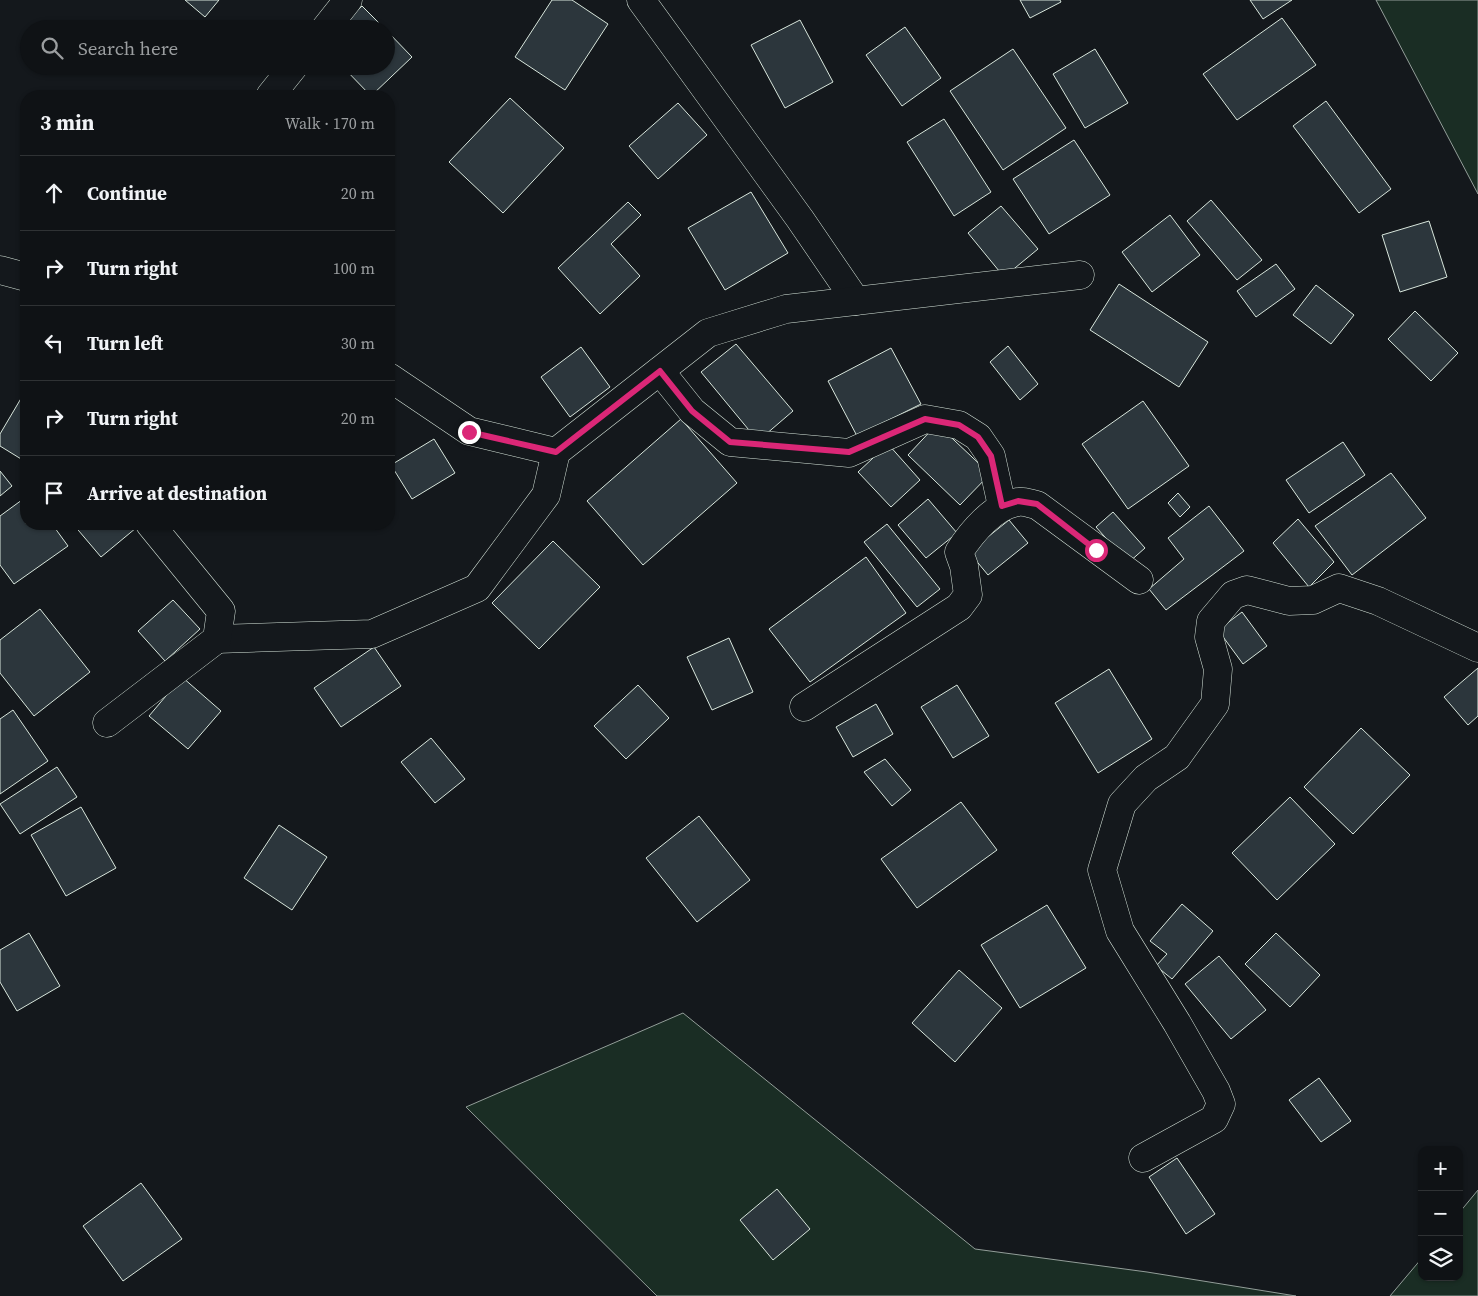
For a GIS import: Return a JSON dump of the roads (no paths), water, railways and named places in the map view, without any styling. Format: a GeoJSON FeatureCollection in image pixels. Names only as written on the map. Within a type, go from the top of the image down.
{"type":"FeatureCollection","features":[{"type":"Feature","properties":{"kind":"street"},"geometry":{"type":"LineString","coordinates":[[332,20],[348,0]]}},
{"type":"Feature","properties":{"kind":"street"},"geometry":{"type":"LineString","coordinates":[[641,0],[800,219],[856,301]]}},
{"type":"Feature","properties":{"kind":"street"},"geometry":{"type":"LineString","coordinates":[[275,90],[287,75]]}},
{"type":"Feature","properties":{"kind":"street"},"geometry":{"type":"LineString","coordinates":[[0,270],[20,275]]}},
{"type":"Feature","properties":{"kind":"street"},"geometry":{"type":"LineString","coordinates":[[107,723],[217,639],[372,634],[477,588],[546,495],[556,452],[708,333],[786,309],[1080,275]]}},
{"type":"Feature","properties":{"kind":"street"},"geometry":{"type":"LineString","coordinates":[[660,371],[692,411],[730,442],[849,452],[925,419],[959,425],[978,437],[991,456],[1002,506]]}},
{"type":"Feature","properties":{"kind":"street"},"geometry":{"type":"LineString","coordinates":[[395,381],[469,432],[556,452]]}},
{"type":"Feature","properties":{"kind":"street"},"geometry":{"type":"LineString","coordinates":[[804,707],[959,607],[968,595],[964,566],[959,552],[969,536],[1002,506],[1018,501],[1037,504],[1139,580]]}},
{"type":"Feature","properties":{"kind":"street"},"geometry":{"type":"LineString","coordinates":[[155,530],[221,612],[217,639]]}},
{"type":"Feature","properties":{"kind":"street"},"geometry":{"type":"LineString","coordinates":[[1143,1158],[1214,1120],[1221,1104],[1216,1091],[1177,1023],[1120,931],[1102,870],[1122,804],[1146,778],[1176,757],[1215,704],[1218,669],[1209,637],[1211,621],[1233,594],[1247,590],[1288,601],[1297,601],[1313,600],[1339,588],[1378,601],[1478,648]]}}]}
